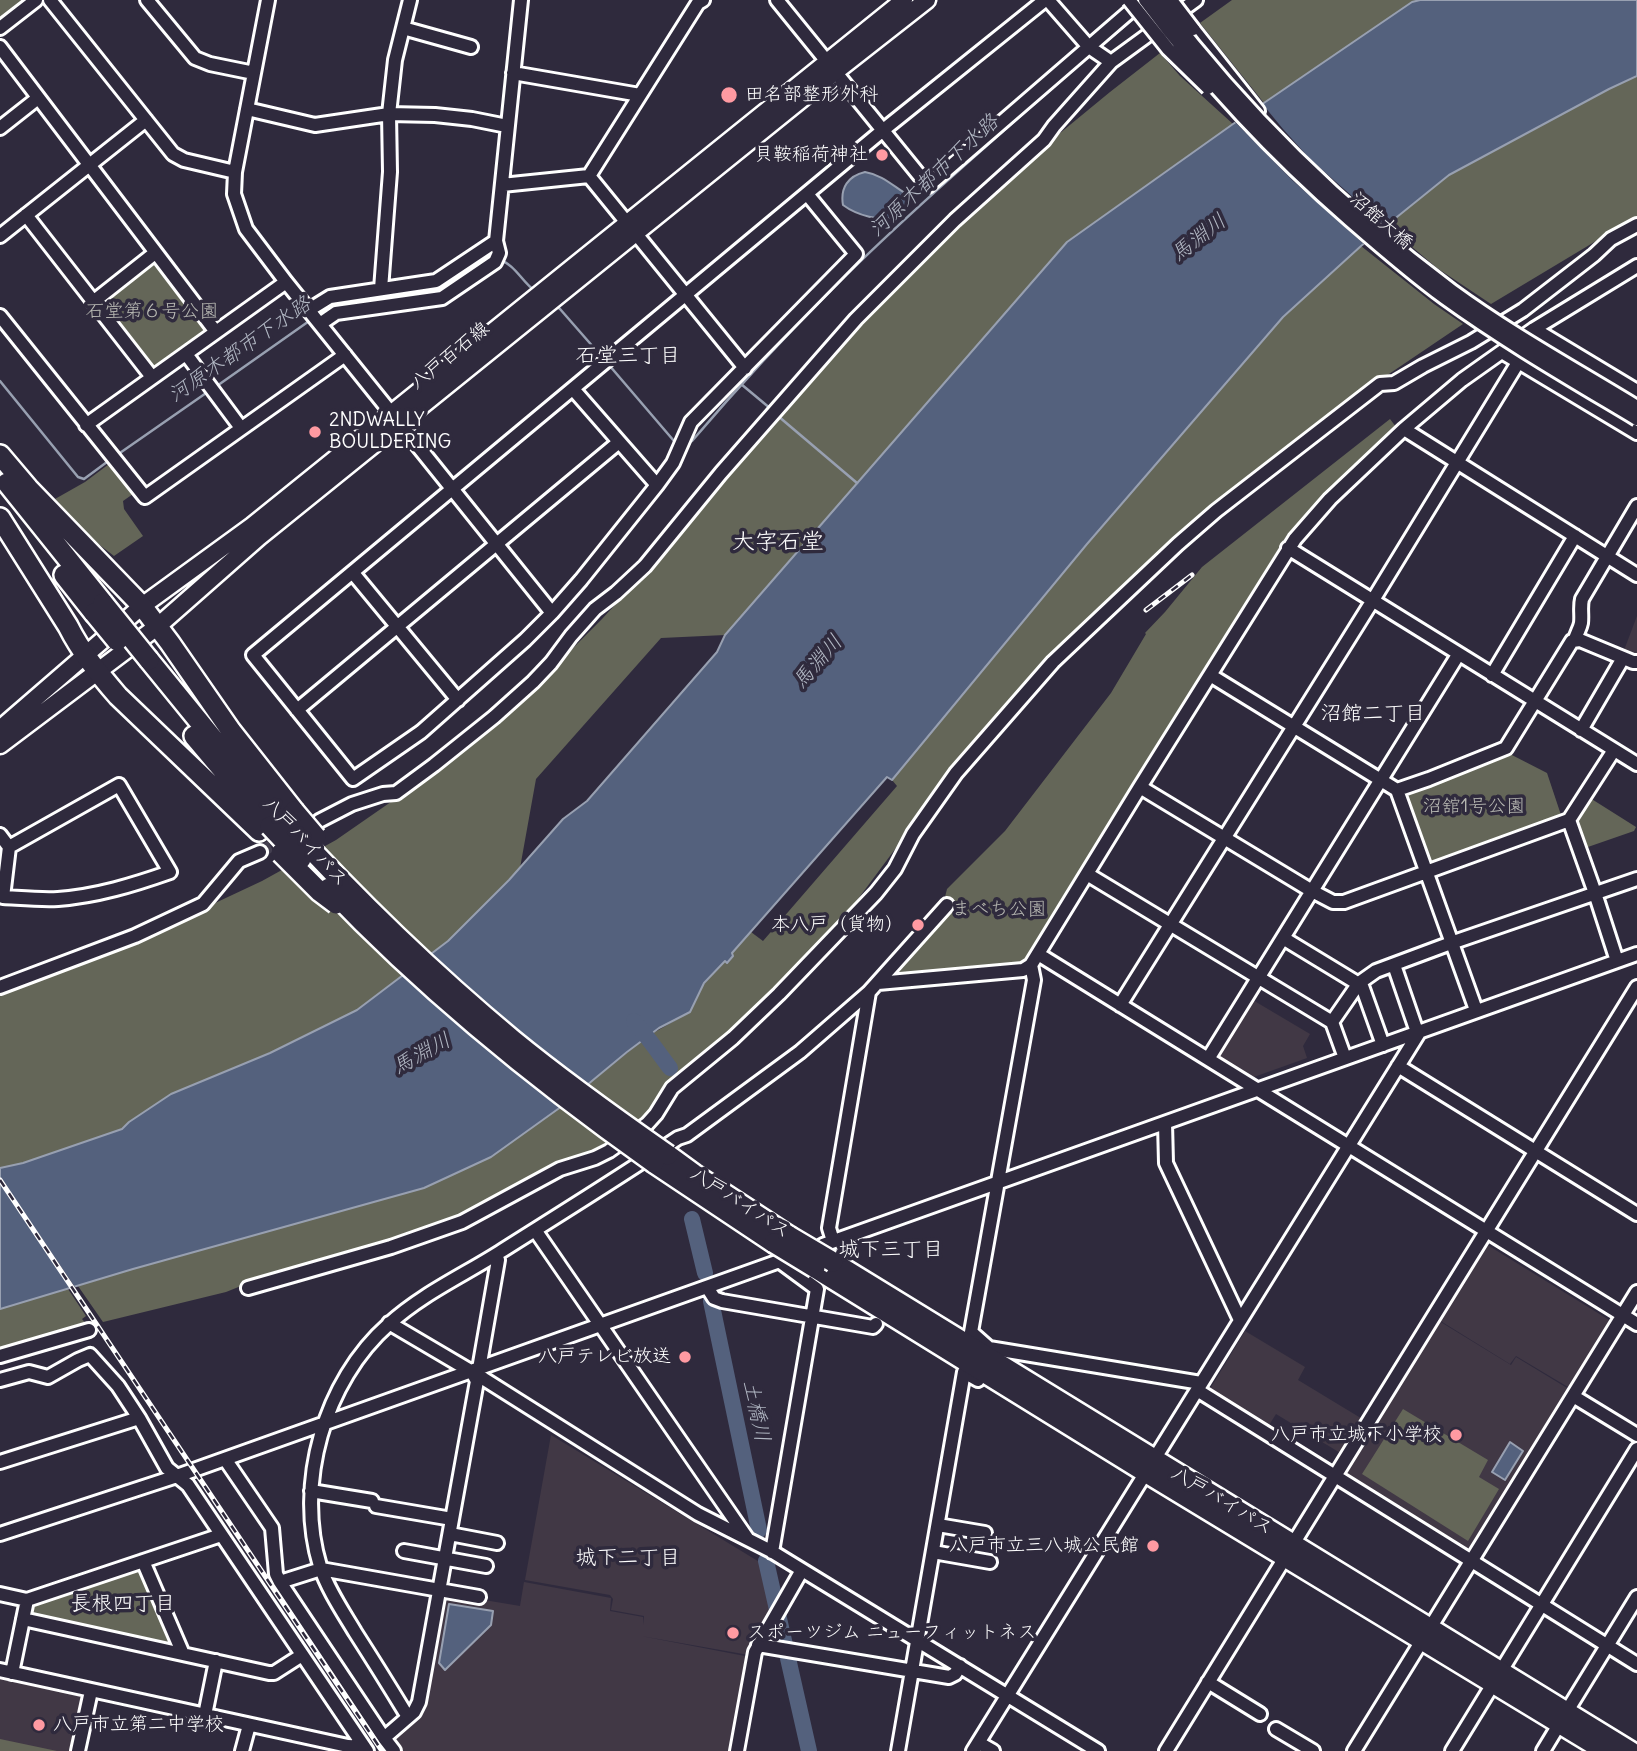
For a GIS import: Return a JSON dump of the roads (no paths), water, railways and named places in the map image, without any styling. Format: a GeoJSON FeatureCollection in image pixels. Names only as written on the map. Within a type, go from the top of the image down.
{"type":"FeatureCollection","features":[{"type":"Feature","properties":{"kind":"highway"},"geometry":{"type":"LineString","coordinates":[[0,455],[158,626],[232,731],[276,821]]}},
{"type":"Feature","properties":{"kind":"highway","name":"八戸バイパス"},"geometry":{"type":"LineString","coordinates":[[0,474],[144,665],[215,741],[276,821],[320,892],[372,933],[506,1052],[584,1113],[661,1159],[694,1174],[782,1250],[826,1254],[1149,1466],[1564,1717],[1630,1751]]}},
{"type":"Feature","properties":{"kind":"highway","name":"八戸バイパス"},"geometry":{"type":"LineString","coordinates":[[0,495],[99,608]]}},
{"type":"Feature","properties":{"kind":"highway"},"geometry":{"type":"LineString","coordinates":[[0,518],[92,664],[118,696],[276,821]]}},
{"type":"Feature","properties":{"kind":"highway","name":"八戸バイパス"},"geometry":{"type":"LineString","coordinates":[[276,821],[399,938],[514,1040],[661,1159]]}},
{"type":"Feature","properties":{"kind":"highway","name":"八戸バイパス"},"geometry":{"type":"LineString","coordinates":[[826,1254],[1068,1423],[1149,1466]]}},
{"type":"Feature","properties":{"kind":"highway","name":"八戸バイパス"},"geometry":{"type":"LineString","coordinates":[[1564,1717],[1605,1751]]}},
{"type":"Feature","properties":{"kind":"main road","name":"八戸百石線"},"geometry":{"type":"LineString","coordinates":[[0,745],[92,664],[142,606],[396,418],[831,67],[904,0]]}},
{"type":"Feature","properties":{"kind":"main road","name":"八戸百石線"},"geometry":{"type":"LineString","coordinates":[[831,67],[927,0]]}},
{"type":"Feature","properties":{"kind":"main road","name":"八戸百石線"},"geometry":{"type":"LineString","coordinates":[[0,729],[92,664],[158,626],[396,418]]}},
{"type":"Feature","properties":{"kind":"street"},"geometry":{"type":"LineString","coordinates":[[0,28],[36,0]]}},
{"type":"Feature","properties":{"kind":"street"},"geometry":{"type":"LineString","coordinates":[[50,0],[173,154],[184,160],[235,172]]}},
{"type":"Feature","properties":{"kind":"street"},"geometry":{"type":"LineString","coordinates":[[147,0],[195,58],[210,64],[254,73]]}},
{"type":"Feature","properties":{"kind":"street"},"geometry":{"type":"LineString","coordinates":[[268,0],[235,172],[234,194],[246,229],[552,613]]}},
{"type":"Feature","properties":{"kind":"street"},"geometry":{"type":"LineString","coordinates":[[381,289],[390,172],[389,114],[395,60],[410,0]]}},
{"type":"Feature","properties":{"kind":"street"},"geometry":{"type":"LineString","coordinates":[[320,324],[336,313],[442,298],[495,262],[499,253],[496,241],[521,0]]}},
{"type":"Feature","properties":{"kind":"street"},"geometry":{"type":"LineString","coordinates":[[777,0],[928,186],[1089,47],[1128,6],[1198,80],[1252,128]]}},
{"type":"Feature","properties":{"kind":"street"},"geometry":{"type":"LineString","coordinates":[[807,194],[856,254],[691,422],[673,463],[657,485],[552,613],[421,732],[353,779],[253,655],[882,131],[1046,0],[1089,47],[1111,62]]}},
{"type":"Feature","properties":{"kind":"street","name":"沼館大橋"},"geometry":{"type":"LineString","coordinates":[[1145,0],[1252,128],[1298,174],[1416,277],[1529,354],[1637,419]]}},
{"type":"Feature","properties":{"kind":"street","name":"沼館大橋"},"geometry":{"type":"LineString","coordinates":[[1158,0],[1250,110],[1340,198],[1455,293],[1637,407]]}},
{"type":"Feature","properties":{"kind":"street"},"geometry":{"type":"LineString","coordinates":[[1171,0],[1282,142]]}},
{"type":"Feature","properties":{"kind":"street"},"geometry":{"type":"LineString","coordinates":[[319,821],[352,804],[383,794],[396,793],[494,717],[533,682],[595,609],[645,566],[729,463],[856,318],[955,220],[1044,140],[1111,62],[1196,0]]}},
{"type":"Feature","properties":{"kind":"street"},"geometry":{"type":"LineString","coordinates":[[589,176],[698,1]]}},
{"type":"Feature","properties":{"kind":"street"},"geometry":{"type":"LineString","coordinates":[[403,28],[471,47]]}},
{"type":"Feature","properties":{"kind":"street"},"geometry":{"type":"LineString","coordinates":[[0,47],[216,332]]}},
{"type":"Feature","properties":{"kind":"street"},"geometry":{"type":"LineString","coordinates":[[513,73],[640,95]]}},
{"type":"Feature","properties":{"kind":"street"},"geometry":{"type":"LineString","coordinates":[[0,128],[38,98]]}},
{"type":"Feature","properties":{"kind":"street"},"geometry":{"type":"LineString","coordinates":[[247,109],[315,125],[389,114],[435,115],[507,126]]}},
{"type":"Feature","properties":{"kind":"street"},"geometry":{"type":"LineString","coordinates":[[0,236],[145,120]]}},
{"type":"Feature","properties":{"kind":"street"},"geometry":{"type":"LineString","coordinates":[[589,176],[745,369]]}},
{"type":"Feature","properties":{"kind":"street"},"geometry":{"type":"LineString","coordinates":[[502,185],[589,176]]}},
{"type":"Feature","properties":{"kind":"street"},"geometry":{"type":"LineString","coordinates":[[26,215],[152,377]]}},
{"type":"Feature","properties":{"kind":"street"},"geometry":{"type":"LineString","coordinates":[[248,1288],[391,1247],[462,1222],[560,1169],[609,1151],[647,1124],[672,1088],[733,1038],[779,994],[881,878],[895,869],[913,834],[956,773],[1053,662],[1178,544],[1216,511],[1380,384],[1394,383],[1523,310],[1611,239],[1637,225]]}},
{"type":"Feature","properties":{"kind":"street"},"geometry":{"type":"LineString","coordinates":[[309,310],[330,297],[436,281],[496,241]]}},
{"type":"Feature","properties":{"kind":"street"},"geometry":{"type":"LineString","coordinates":[[93,302],[155,253]]}},
{"type":"Feature","properties":{"kind":"street"},"geometry":{"type":"LineString","coordinates":[[874,987],[1023,970],[1035,960],[1294,539],[1330,499],[1404,429],[1462,380],[1534,329],[1637,266]]}},
{"type":"Feature","properties":{"kind":"street"},"geometry":{"type":"LineString","coordinates":[[86,425],[286,282]]}},
{"type":"Feature","properties":{"kind":"street"},"geometry":{"type":"LineString","coordinates":[[0,316],[4,331],[145,496],[345,355]]}},
{"type":"Feature","properties":{"kind":"street"},"geometry":{"type":"LineString","coordinates":[[1534,329],[1637,391]]}},
{"type":"Feature","properties":{"kind":"street"},"geometry":{"type":"LineString","coordinates":[[1502,352],[1637,433]]}},
{"type":"Feature","properties":{"kind":"street"},"geometry":{"type":"LineString","coordinates":[[186,354],[242,428]]}},
{"type":"Feature","properties":{"kind":"street"},"geometry":{"type":"LineString","coordinates":[[1120,1005],[1519,361]]}},
{"type":"Feature","properties":{"kind":"street"},"geometry":{"type":"LineString","coordinates":[[573,389],[657,485]]}},
{"type":"Feature","properties":{"kind":"street"},"geometry":{"type":"LineString","coordinates":[[1404,429],[1637,575]]}},
{"type":"Feature","properties":{"kind":"street"},"geometry":{"type":"LineString","coordinates":[[297,710],[619,442]]}},
{"type":"Feature","properties":{"kind":"street"},"geometry":{"type":"LineString","coordinates":[[1576,640],[1581,625],[1582,599],[1637,506]]}},
{"type":"Feature","properties":{"kind":"street"},"geometry":{"type":"LineString","coordinates":[[1492,675],[1574,536]]}},
{"type":"Feature","properties":{"kind":"street"},"geometry":{"type":"LineString","coordinates":[[1288,548],[1637,764]]}},
{"type":"Feature","properties":{"kind":"street"},"geometry":{"type":"LineString","coordinates":[[353,573],[458,700]]}},
{"type":"Feature","properties":{"kind":"street"},"geometry":{"type":"LineString","coordinates":[[1397,790],[1506,748],[1572,641],[1580,640],[1637,662]]}},
{"type":"Feature","properties":{"kind":"street"},"geometry":{"type":"LineString","coordinates":[[1208,1059],[1458,654]]}},
{"type":"Feature","properties":{"kind":"street"},"geometry":{"type":"LineString","coordinates":[[1581,730],[1623,658]]}},
{"type":"Feature","properties":{"kind":"street"},"geometry":{"type":"LineString","coordinates":[[1210,674],[1397,790],[1476,1010]]}},
{"type":"Feature","properties":{"kind":"street"},"geometry":{"type":"LineString","coordinates":[[1140,787],[1312,891],[1333,902],[1344,902],[1569,820],[1614,750]]}},
{"type":"Feature","properties":{"kind":"street"},"geometry":{"type":"LineString","coordinates":[[0,835],[9,847],[3,897],[55,899],[94,894],[170,872],[119,785],[9,847]]}},
{"type":"Feature","properties":{"kind":"street"},"geometry":{"type":"LineString","coordinates":[[1569,820],[1617,961]]}},
{"type":"Feature","properties":{"kind":"street"},"geometry":{"type":"LineString","coordinates":[[0,987],[135,936],[203,904],[239,861],[260,852]]}},
{"type":"Feature","properties":{"kind":"street"},"geometry":{"type":"LineString","coordinates":[[1087,874],[1332,1022],[1345,1058]]}},
{"type":"Feature","properties":{"kind":"street"},"geometry":{"type":"LineString","coordinates":[[1332,1022],[1359,983],[1376,971],[1637,879]]}},
{"type":"Feature","properties":{"kind":"street"},"geometry":{"type":"LineString","coordinates":[[408,1717],[342,1611],[321,1569],[312,1531],[311,1491],[319,1438],[345,1376],[370,1342],[389,1323],[424,1296],[496,1255],[678,1138],[687,1135],[800,1052],[874,987],[947,905]]}},
{"type":"Feature","properties":{"kind":"street"},"geometry":{"type":"LineString","coordinates":[[1283,937],[1362,986],[1383,1045]]}},
{"type":"Feature","properties":{"kind":"street"},"geometry":{"type":"LineString","coordinates":[[874,987],[828,1228],[826,1254],[998,1182],[1637,954]]}},
{"type":"Feature","properties":{"kind":"street"},"geometry":{"type":"LineString","coordinates":[[1035,960],[1120,1005],[1637,1324]]}},
{"type":"Feature","properties":{"kind":"street"},"geometry":{"type":"LineString","coordinates":[[1035,960],[1034,980],[971,1332],[989,1348],[1199,1387],[1334,1476],[1637,1664]]}},
{"type":"Feature","properties":{"kind":"street"},"geometry":{"type":"LineString","coordinates":[[1394,965],[1419,1032]]}},
{"type":"Feature","properties":{"kind":"street"},"geometry":{"type":"LineString","coordinates":[[1166,1751],[1637,987]]}},
{"type":"Feature","properties":{"kind":"street"},"geometry":{"type":"LineString","coordinates":[[993,1751],[976,1747],[1419,1032]]}},
{"type":"Feature","properties":{"kind":"street"},"geometry":{"type":"LineString","coordinates":[[1398,1066],[1637,1214]]}},
{"type":"Feature","properties":{"kind":"street"},"geometry":{"type":"LineString","coordinates":[[1165,1123],[1166,1163],[1240,1320]]}},
{"type":"Feature","properties":{"kind":"street"},"geometry":{"type":"LineString","coordinates":[[535,1230],[749,1540]]}},
{"type":"Feature","properties":{"kind":"street"},"geometry":{"type":"LineString","coordinates":[[0,1534],[177,1476],[707,1287],[782,1250],[817,1289],[772,1551]]}},
{"type":"Feature","properties":{"kind":"street"},"geometry":{"type":"LineString","coordinates":[[225,1458],[272,1528],[276,1574],[280,1582],[387,1746],[419,1702],[477,1381],[475,1370],[498,1260],[496,1255]]}},
{"type":"Feature","properties":{"kind":"street"},"geometry":{"type":"LineString","coordinates":[[707,1287],[713,1298],[722,1301],[873,1327],[876,1324]]}},
{"type":"Feature","properties":{"kind":"street"},"geometry":{"type":"LineString","coordinates":[[1353,1751],[1637,1292]]}},
{"type":"Feature","properties":{"kind":"street"},"geometry":{"type":"LineString","coordinates":[[389,1323],[475,1370],[698,1514],[772,1551],[1098,1751]]}},
{"type":"Feature","properties":{"kind":"street"},"geometry":{"type":"LineString","coordinates":[[0,1356],[89,1330]]}},
{"type":"Feature","properties":{"kind":"street"},"geometry":{"type":"LineString","coordinates":[[0,1380],[29,1372],[48,1377],[90,1356],[118,1386],[167,1468],[188,1485],[365,1749]]}},
{"type":"Feature","properties":{"kind":"street"},"geometry":{"type":"LineString","coordinates":[[898,1751],[964,1371],[1059,1428],[1068,1423]]}},
{"type":"Feature","properties":{"kind":"street"},"geometry":{"type":"LineString","coordinates":[[1573,1396],[1637,1435]]}},
{"type":"Feature","properties":{"kind":"street"},"geometry":{"type":"LineString","coordinates":[[0,1462],[139,1418]]}},
{"type":"Feature","properties":{"kind":"street"},"geometry":{"type":"LineString","coordinates":[[1452,1751],[1637,1449]]}},
{"type":"Feature","properties":{"kind":"street"},"geometry":{"type":"LineString","coordinates":[[311,1491],[452,1519]]}},
{"type":"Feature","properties":{"kind":"street"},"geometry":{"type":"LineString","coordinates":[[938,1525],[985,1533]]}},
{"type":"Feature","properties":{"kind":"street"},"geometry":{"type":"LineString","coordinates":[[450,1534],[497,1543]]}},
{"type":"Feature","properties":{"kind":"street"},"geometry":{"type":"LineString","coordinates":[[0,1594],[27,1600],[222,1535]]}},
{"type":"Feature","properties":{"kind":"street"},"geometry":{"type":"LineString","coordinates":[[404,1551],[486,1566]]}},
{"type":"Feature","properties":{"kind":"street"},"geometry":{"type":"LineString","coordinates":[[933,1552],[990,1562]]}},
{"type":"Feature","properties":{"kind":"street"},"geometry":{"type":"LineString","coordinates":[[144,1561],[183,1654]]}},
{"type":"Feature","properties":{"kind":"street"},"geometry":{"type":"LineString","coordinates":[[280,1582],[321,1569],[479,1597]]}},
{"type":"Feature","properties":{"kind":"street"},"geometry":{"type":"LineString","coordinates":[[737,1751],[755,1651],[803,1570]]}},
{"type":"Feature","properties":{"kind":"street"},"geometry":{"type":"LineString","coordinates":[[1543,1751],[1637,1597]]}},
{"type":"Feature","properties":{"kind":"street"},"geometry":{"type":"LineString","coordinates":[[27,1600],[6,1671],[365,1749]]}},
{"type":"Feature","properties":{"kind":"street"},"geometry":{"type":"LineString","coordinates":[[23,1619],[269,1673],[274,1673],[302,1655]]}},
{"type":"Feature","properties":{"kind":"street"},"geometry":{"type":"LineString","coordinates":[[758,1645],[952,1676],[960,1667]]}},
{"type":"Feature","properties":{"kind":"street"},"geometry":{"type":"LineString","coordinates":[[205,1715],[216,1661]]}},
{"type":"Feature","properties":{"kind":"street"},"geometry":{"type":"LineString","coordinates":[[1208,1682],[1260,1714]]}},
{"type":"Feature","properties":{"kind":"street"},"geometry":{"type":"LineString","coordinates":[[78,1751],[91,1691]]}},
{"type":"Feature","properties":{"kind":"street"},"geometry":{"type":"LineString","coordinates":[[242,1751],[248,1725]]}},
{"type":"Feature","properties":{"kind":"street"},"geometry":{"type":"LineString","coordinates":[[1276,1729],[1313,1751]]}},
{"type":"Feature","properties":{"kind":"street"},"geometry":{"type":"LineString","coordinates":[[1069,1751],[1077,1738]]}},
{"type":"Feature","properties":{"kind":"water","name":"馬淵川"},"geometry":{"type":"Polygon","coordinates":[[[1637,0],[1637,76],[1449,175],[1361,246],[1283,317],[1087,544],[892,780],[887,777],[732,953],[733,956],[727,963],[725,961],[704,983],[690,1012],[659,1028],[558,1109],[491,1157],[424,1188],[0,1309],[0,1168],[23,1163],[122,1129],[171,1094],[270,1053],[357,1010],[448,941],[509,880],[563,819],[587,801],[717,652],[725,635],[1067,242],[1233,124],[1412,2],[1637,0]]]}},
{"type":"Feature","properties":{"kind":"water"},"geometry":{"type":"Polygon","coordinates":[[[865,172],[883,178],[908,195],[908,203],[900,212],[890,218],[877,218],[855,212],[843,205],[846,184],[854,176],[865,172]]]}},
{"type":"Feature","properties":{"kind":"water"},"geometry":{"type":"Polygon","coordinates":[[[1510,1442],[1523,1451],[1505,1480],[1492,1472],[1510,1442]]]}},
{"type":"Feature","properties":{"kind":"water"},"geometry":{"type":"Polygon","coordinates":[[[449,1604],[493,1611],[491,1625],[445,1670],[439,1663],[449,1604]]]}},
{"type":"Feature","properties":{"kind":"waterway","name":"河原木都市下水路"},"geometry":{"type":"LineString","coordinates":[[1097,49],[1138,15]]}},
{"type":"Feature","properties":{"kind":"waterway","name":"河原木都市下水路"},"geometry":{"type":"LineString","coordinates":[[686,442],[692,441],[781,342],[867,255],[1092,53]]}},
{"type":"Feature","properties":{"kind":"waterway","name":"河原木都市下水路"},"geometry":{"type":"LineString","coordinates":[[318,315],[333,306],[440,290],[488,257],[493,258]]}},
{"type":"Feature","properties":{"kind":"waterway","name":"河原木都市下水路"},"geometry":{"type":"LineString","coordinates":[[499,260],[510,265],[535,291]]}},
{"type":"Feature","properties":{"kind":"waterway","name":"河原木都市下水路"},"geometry":{"type":"LineString","coordinates":[[555,305],[602,357]]}},
{"type":"Feature","properties":{"kind":"waterway","name":"河原木都市下水路"},"geometry":{"type":"LineString","coordinates":[[214,388],[312,319]]}},
{"type":"Feature","properties":{"kind":"waterway","name":"河原木都市下水路"},"geometry":{"type":"LineString","coordinates":[[609,365],[674,441],[679,442]]}},
{"type":"Feature","properties":{"kind":"waterway","name":"河原木都市下水路"},"geometry":{"type":"LineString","coordinates":[[0,381],[78,477],[84,479],[111,459]]}},
{"type":"Feature","properties":{"kind":"waterway","name":"河原木都市下水路"},"geometry":{"type":"LineString","coordinates":[[741,384],[771,409]]}},
{"type":"Feature","properties":{"kind":"waterway","name":"河原木都市下水路"},"geometry":{"type":"LineString","coordinates":[[117,455],[209,391]]}},
{"type":"Feature","properties":{"kind":"waterway","name":"河原木都市下水路"},"geometry":{"type":"LineString","coordinates":[[778,416],[857,483]]}},
{"type":"Feature","properties":{"kind":"waterway","name":"土橋川"},"geometry":{"type":"LineString","coordinates":[[634,1021],[670,1068]]}},
{"type":"Feature","properties":{"kind":"waterway","name":"土橋川"},"geometry":{"type":"LineString","coordinates":[[692,1219],[705,1273]]}},
{"type":"Feature","properties":{"kind":"waterway","name":"土橋川"},"geometry":{"type":"LineString","coordinates":[[711,1301],[759,1530]]}},
{"type":"Feature","properties":{"kind":"waterway","name":"土橋川"},"geometry":{"type":"LineString","coordinates":[[766,1561],[809,1751]]}},
{"type":"Feature","properties":{"kind":"tunnel"},"geometry":{"type":"LineString","coordinates":[[260,852],[288,837]]}},
{"type":"Feature","properties":{"kind":"railway"},"geometry":{"type":"LineString","coordinates":[[1146,610],[1192,575]]}},
{"type":"Feature","properties":{"kind":"railway"},"geometry":{"type":"LineString","coordinates":[[0,1180],[382,1751]]}},
{"type":"Feature","properties":{"kind":"place","name":"田名部整形外科"},"geometry":{"type":"Point","coordinates":[729,95]}},
{"type":"Feature","properties":{"kind":"place","name":"貝鞍稲荷神社"},"geometry":{"type":"Point","coordinates":[882,155]}},
{"type":"Feature","properties":{"kind":"place","name":"2NDWALLY BOULDERING"},"geometry":{"type":"Point","coordinates":[315,432]}},
{"type":"Feature","properties":{"kind":"place","name":"本八戸（貨物）"},"geometry":{"type":"Point","coordinates":[918,925]}},
{"type":"Feature","properties":{"kind":"place","name":"八戸テレビ放送"},"geometry":{"type":"Point","coordinates":[685,1357]}},
{"type":"Feature","properties":{"kind":"place","name":"八戸市立城下小学校"},"geometry":{"type":"Point","coordinates":[1456,1435]}},
{"type":"Feature","properties":{"kind":"place","name":"八戸市立三八城公民館"},"geometry":{"type":"Point","coordinates":[1153,1546]}},
{"type":"Feature","properties":{"kind":"place","name":"スポーツジム ニューフィットネス"},"geometry":{"type":"Point","coordinates":[733,1633]}},
{"type":"Feature","properties":{"kind":"place","name":"八戸市立第二中学校"},"geometry":{"type":"Point","coordinates":[39,1725]}},
{"type":"Feature","properties":{"kind":"district","name":"石堂三丁目"},"geometry":{"type":"Point","coordinates":[628,356]}},
{"type":"Feature","properties":{"kind":"district","name":"大字石堂"},"geometry":{"type":"Point","coordinates":[778,542]}},
{"type":"Feature","properties":{"kind":"district","name":"沼館二丁目"},"geometry":{"type":"Point","coordinates":[1373,714]}},
{"type":"Feature","properties":{"kind":"district","name":"城下三丁目"},"geometry":{"type":"Point","coordinates":[891,1250]}},
{"type":"Feature","properties":{"kind":"district","name":"城下二丁目"},"geometry":{"type":"Point","coordinates":[628,1558]}},
{"type":"Feature","properties":{"kind":"district","name":"長根四丁目"},"geometry":{"type":"Point","coordinates":[123,1604]}},
{"type":"Feature","properties":{"kind":"park label","name":"石堂第６号公園"},"geometry":{"type":"Point","coordinates":[152,312]}},
{"type":"Feature","properties":{"kind":"park label","name":"沼舘1号公園"},"geometry":{"type":"Point","coordinates":[1474,807]}},
{"type":"Feature","properties":{"kind":"park label","name":"まべち公園"},"geometry":{"type":"Point","coordinates":[999,910]}}]}
